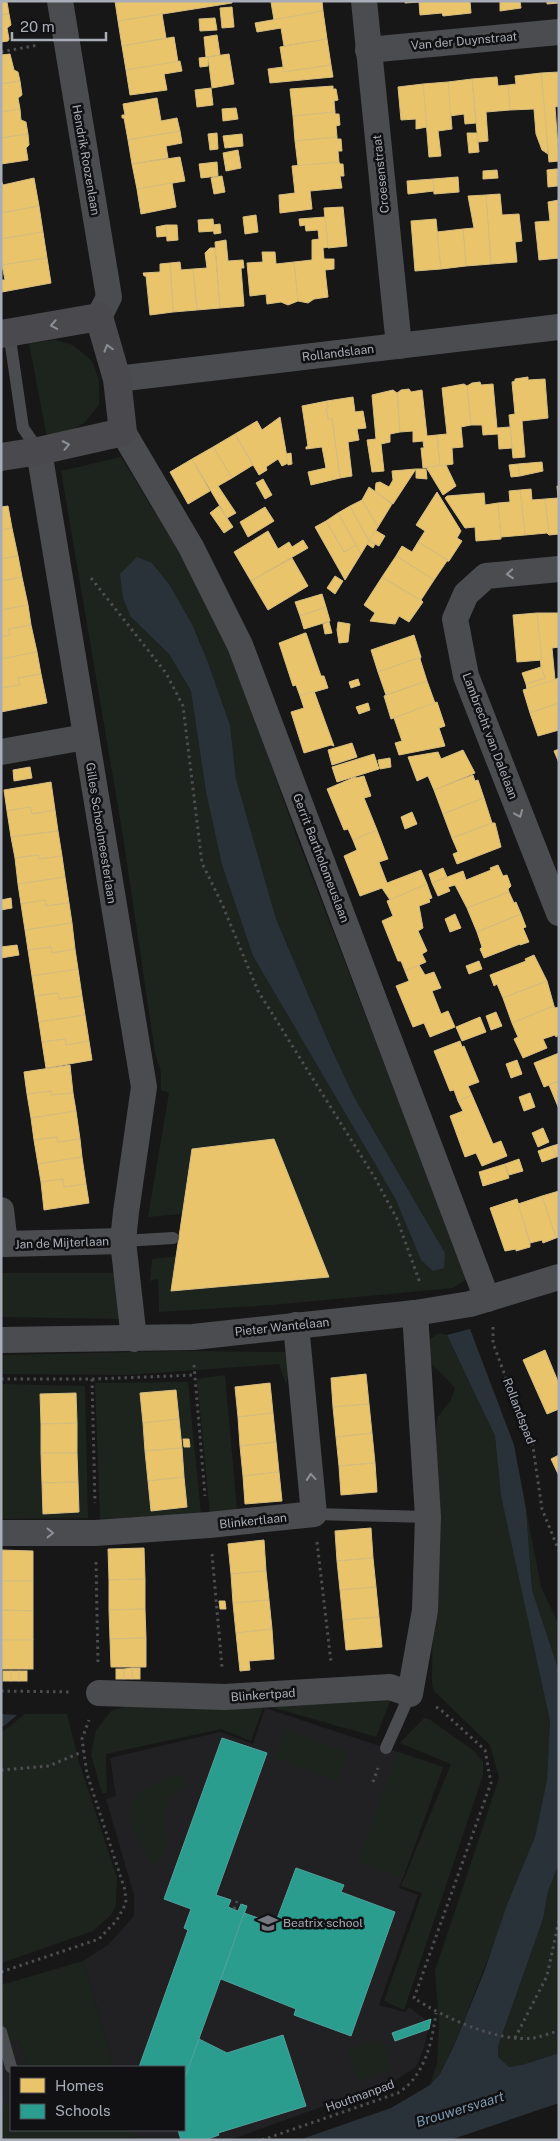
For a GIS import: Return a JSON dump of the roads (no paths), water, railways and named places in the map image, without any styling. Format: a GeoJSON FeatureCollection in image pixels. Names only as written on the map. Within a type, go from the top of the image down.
{"type":"FeatureCollection","features":[{"type":"Feature","properties":{"kind":"street","name":"Hendrik Roozenlaan"},"geometry":{"type":"LineString","coordinates":[[60,1],[109,297],[99,317]]}},
{"type":"Feature","properties":{"kind":"street","name":"Croesenstraat"},"geometry":{"type":"LineString","coordinates":[[364,1],[399,346]]}},
{"type":"Feature","properties":{"kind":"street","name":"Van der Duynstraat"},"geometry":{"type":"LineString","coordinates":[[368,50],[559,32]]}},
{"type":"Feature","properties":{"kind":"street"},"geometry":{"type":"LineString","coordinates":[[1,457],[38,451],[123,432],[117,379],[99,317],[5,333]]}},
{"type":"Feature","properties":{"kind":"street","name":"Rollandslaan"},"geometry":{"type":"LineString","coordinates":[[117,379],[559,327]]}},
{"type":"Feature","properties":{"kind":"street","name":"Gerrit Bartholomeuslaan"},"geometry":{"type":"LineString","coordinates":[[123,432],[191,548],[240,645],[487,1299]]}},
{"type":"Feature","properties":{"kind":"street","name":"Gilles Schoolmeesterlaan"},"geometry":{"type":"LineString","coordinates":[[38,451],[144,1087],[126,1212],[124,1241],[134,1338]]}},
{"type":"Feature","properties":{"kind":"street","name":"Lambrecht van Dalelaan"},"geometry":{"type":"LineString","coordinates":[[559,569],[486,576],[466,594],[455,619],[466,676],[559,913]]}},
{"type":"Feature","properties":{"kind":"street"},"geometry":{"type":"LineString","coordinates":[[1,752],[85,737]]}},
{"type":"Feature","properties":{"kind":"street","name":"Jan de Mijterlaan"},"geometry":{"type":"LineString","coordinates":[[1,1210],[5,1244],[124,1241]]}},
{"type":"Feature","properties":{"kind":"street","name":"Pieter Wantelaan"},"geometry":{"type":"LineString","coordinates":[[1,1340],[193,1337],[470,1304],[559,1277]]}},
{"type":"Feature","properties":{"kind":"street"},"geometry":{"type":"LineString","coordinates":[[410,1694],[425,1610],[428,1517],[422,1311]]}},
{"type":"Feature","properties":{"kind":"street"},"geometry":{"type":"LineString","coordinates":[[296,1325],[314,1514]]}},
{"type":"Feature","properties":{"kind":"street","name":"Blinkertlaan"},"geometry":{"type":"LineString","coordinates":[[1,1533],[104,1532],[209,1525],[314,1514]]}},
{"type":"Feature","properties":{"kind":"street","name":"Blinkertpad"},"geometry":{"type":"LineString","coordinates":[[99,1693],[225,1697],[390,1686],[410,1694]]}},
{"type":"Feature","properties":{"kind":"lane","name":"Gilles Schoolmeesterlaan"},"geometry":{"type":"LineString","coordinates":[[5,333],[23,428],[38,451]]}},
{"type":"Feature","properties":{"kind":"lane"},"geometry":{"type":"LineString","coordinates":[[124,1241],[173,1238]]}},
{"type":"Feature","properties":{"kind":"lane"},"geometry":{"type":"LineString","coordinates":[[314,1514],[428,1517]]}},
{"type":"Feature","properties":{"kind":"lane"},"geometry":{"type":"LineString","coordinates":[[386,1748],[410,1694]]}},
{"type":"Feature","properties":{"kind":"lane"},"geometry":{"type":"LineString","coordinates":[[1,2032],[11,2066]]}},
{"type":"Feature","properties":{"kind":"water"},"geometry":{"type":"Polygon","coordinates":[[[137,557],[152,563],[169,584],[192,624],[230,725],[236,779],[276,919],[353,1095],[445,1253],[444,1268],[433,1271],[421,1260],[395,1198],[253,956],[222,865],[206,792],[191,691],[169,654],[131,617],[123,598],[120,574],[137,557]]]}},
{"type":"Feature","properties":{"kind":"water","name":"Brouwersvaart"},"geometry":{"type":"Polygon","coordinates":[[[470,1329],[514,1445],[526,1509],[532,1590],[559,1671],[559,1864],[548,1891],[543,1919],[498,2046],[498,2057],[509,2067],[559,2053],[559,2103],[450,2140],[299,2140],[391,2108],[430,2085],[440,2074],[454,2046],[484,1972],[507,1905],[535,1837],[547,1780],[550,1721],[501,1496],[495,1436],[447,1335],[470,1329]]]}},
{"type":"Feature","properties":{"kind":"water"},"geometry":{"type":"Polygon","coordinates":[[[1,1714],[17,1715],[4,1726],[1,1726],[1,1714]]]}},
{"type":"Feature","properties":{"kind":"place","name":"Beatrix school"},"geometry":{"type":"Point","coordinates":[268,1923]}}]}
